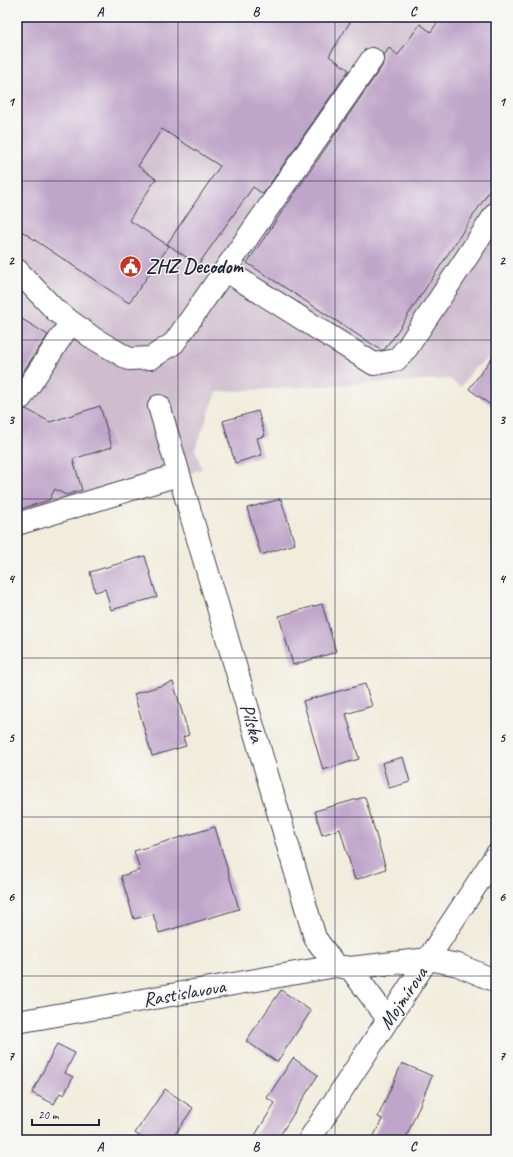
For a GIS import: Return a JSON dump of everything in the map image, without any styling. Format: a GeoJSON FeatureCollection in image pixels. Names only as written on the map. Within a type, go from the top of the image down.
{"type":"FeatureCollection","features":[{"type":"Feature","properties":{"kind":"street"},"geometry":{"type":"LineString","coordinates":[[17,270],[56,311],[94,338],[129,358],[151,358],[174,343],[372,59]]}},
{"type":"Feature","properties":{"kind":"street"},"geometry":{"type":"LineString","coordinates":[[225,270],[374,364],[396,360],[407,348],[496,213]]}},
{"type":"Feature","properties":{"kind":"street"},"geometry":{"type":"LineString","coordinates":[[21,398],[71,322]]}},
{"type":"Feature","properties":{"kind":"street","name":"Pílska"},"geometry":{"type":"LineString","coordinates":[[159,406],[315,938],[343,967]]}},
{"type":"Feature","properties":{"kind":"street"},"geometry":{"type":"LineString","coordinates":[[17,524],[178,475]]}},
{"type":"Feature","properties":{"kind":"street","name":"Mojmírova"},"geometry":{"type":"LineString","coordinates":[[309,1140],[496,855]]}},
{"type":"Feature","properties":{"kind":"street","name":"Rastislavova"},"geometry":{"type":"LineString","coordinates":[[17,1022],[343,967],[429,959],[458,965],[496,981]]}},
{"type":"Feature","properties":{"kind":"street"},"geometry":{"type":"LineString","coordinates":[[343,967],[388,1019]]}},
{"type":"Feature","properties":{"kind":"shaded area"},"geometry":{"type":"Polygon","coordinates":[[[17,17],[496,17],[496,354],[474,368],[461,387],[449,379],[217,392],[195,449],[202,469],[17,526],[17,17]]]}},
{"type":"Feature","properties":{"kind":"building"},"geometry":{"type":"Polygon","coordinates":[[[17,17],[353,17],[329,56],[349,70],[263,194],[253,187],[198,265],[167,244],[220,166],[162,129],[138,166],[156,179],[129,220],[169,246],[129,303],[17,228],[17,17]]]}},
{"type":"Feature","properties":{"kind":"building"},"geometry":{"type":"Polygon","coordinates":[[[441,17],[496,17],[496,181],[391,341],[384,350],[381,350],[247,263],[382,66],[384,55],[389,48],[398,55],[420,24],[431,32],[441,17]]]}},
{"type":"Feature","properties":{"kind":"building"},"geometry":{"type":"Polygon","coordinates":[[[17,316],[48,335],[17,381],[17,316]]]}},
{"type":"Feature","properties":{"kind":"building"},"geometry":{"type":"Polygon","coordinates":[[[496,352],[496,409],[469,389],[496,352]]]}},
{"type":"Feature","properties":{"kind":"building"},"geometry":{"type":"Polygon","coordinates":[[[100,406],[112,447],[73,459],[82,490],[66,495],[55,489],[49,500],[17,510],[17,409],[26,409],[50,422],[100,406]]]}},
{"type":"Feature","properties":{"kind":"building"},"geometry":{"type":"Polygon","coordinates":[[[258,411],[265,436],[257,438],[262,455],[235,463],[223,421],[258,411]]]}},
{"type":"Feature","properties":{"kind":"building"},"geometry":{"type":"Polygon","coordinates":[[[281,499],[295,544],[261,555],[247,508],[281,499]]]}},
{"type":"Feature","properties":{"kind":"building"},"geometry":{"type":"Polygon","coordinates":[[[145,556],[157,597],[111,610],[105,589],[95,592],[90,572],[145,556]]]}},
{"type":"Feature","properties":{"kind":"building"},"geometry":{"type":"Polygon","coordinates":[[[322,604],[336,652],[293,665],[279,616],[322,604]]]}},
{"type":"Feature","properties":{"kind":"building"},"geometry":{"type":"Polygon","coordinates":[[[173,682],[189,735],[183,737],[186,746],[152,756],[134,694],[173,682]]]}},
{"type":"Feature","properties":{"kind":"building"},"geometry":{"type":"Polygon","coordinates":[[[365,684],[372,706],[346,714],[359,759],[323,770],[303,701],[365,684]]]}},
{"type":"Feature","properties":{"kind":"building"},"geometry":{"type":"Polygon","coordinates":[[[403,757],[410,782],[389,788],[382,763],[403,757]]]}},
{"type":"Feature","properties":{"kind":"building"},"geometry":{"type":"Polygon","coordinates":[[[365,797],[386,869],[355,880],[340,829],[322,835],[315,811],[365,797]]]}},
{"type":"Feature","properties":{"kind":"building"},"geometry":{"type":"Polygon","coordinates":[[[215,827],[239,909],[159,933],[153,914],[134,919],[121,876],[140,870],[134,851],[215,827]]]}},
{"type":"Feature","properties":{"kind":"building"},"geometry":{"type":"Polygon","coordinates":[[[281,990],[311,1011],[277,1062],[246,1041],[281,990]]]}},
{"type":"Feature","properties":{"kind":"building"},"geometry":{"type":"Polygon","coordinates":[[[57,1044],[75,1053],[65,1073],[73,1077],[64,1095],[60,1093],[54,1104],[32,1093],[57,1044]]]}},
{"type":"Feature","properties":{"kind":"building"},"geometry":{"type":"Polygon","coordinates":[[[293,1058],[318,1075],[277,1140],[252,1140],[275,1103],[267,1098],[293,1058]]]}},
{"type":"Feature","properties":{"kind":"building"},"geometry":{"type":"Polygon","coordinates":[[[402,1063],[432,1076],[405,1140],[372,1140],[382,1119],[378,1117],[402,1063]]]}},
{"type":"Feature","properties":{"kind":"building"},"geometry":{"type":"Polygon","coordinates":[[[165,1089],[193,1108],[171,1140],[145,1140],[135,1133],[165,1089]]]}},
{"type":"Feature","properties":{"kind":"place","name":"ZHZ Decodom"},"geometry":{"type":"Point","coordinates":[131,266]}}]}
